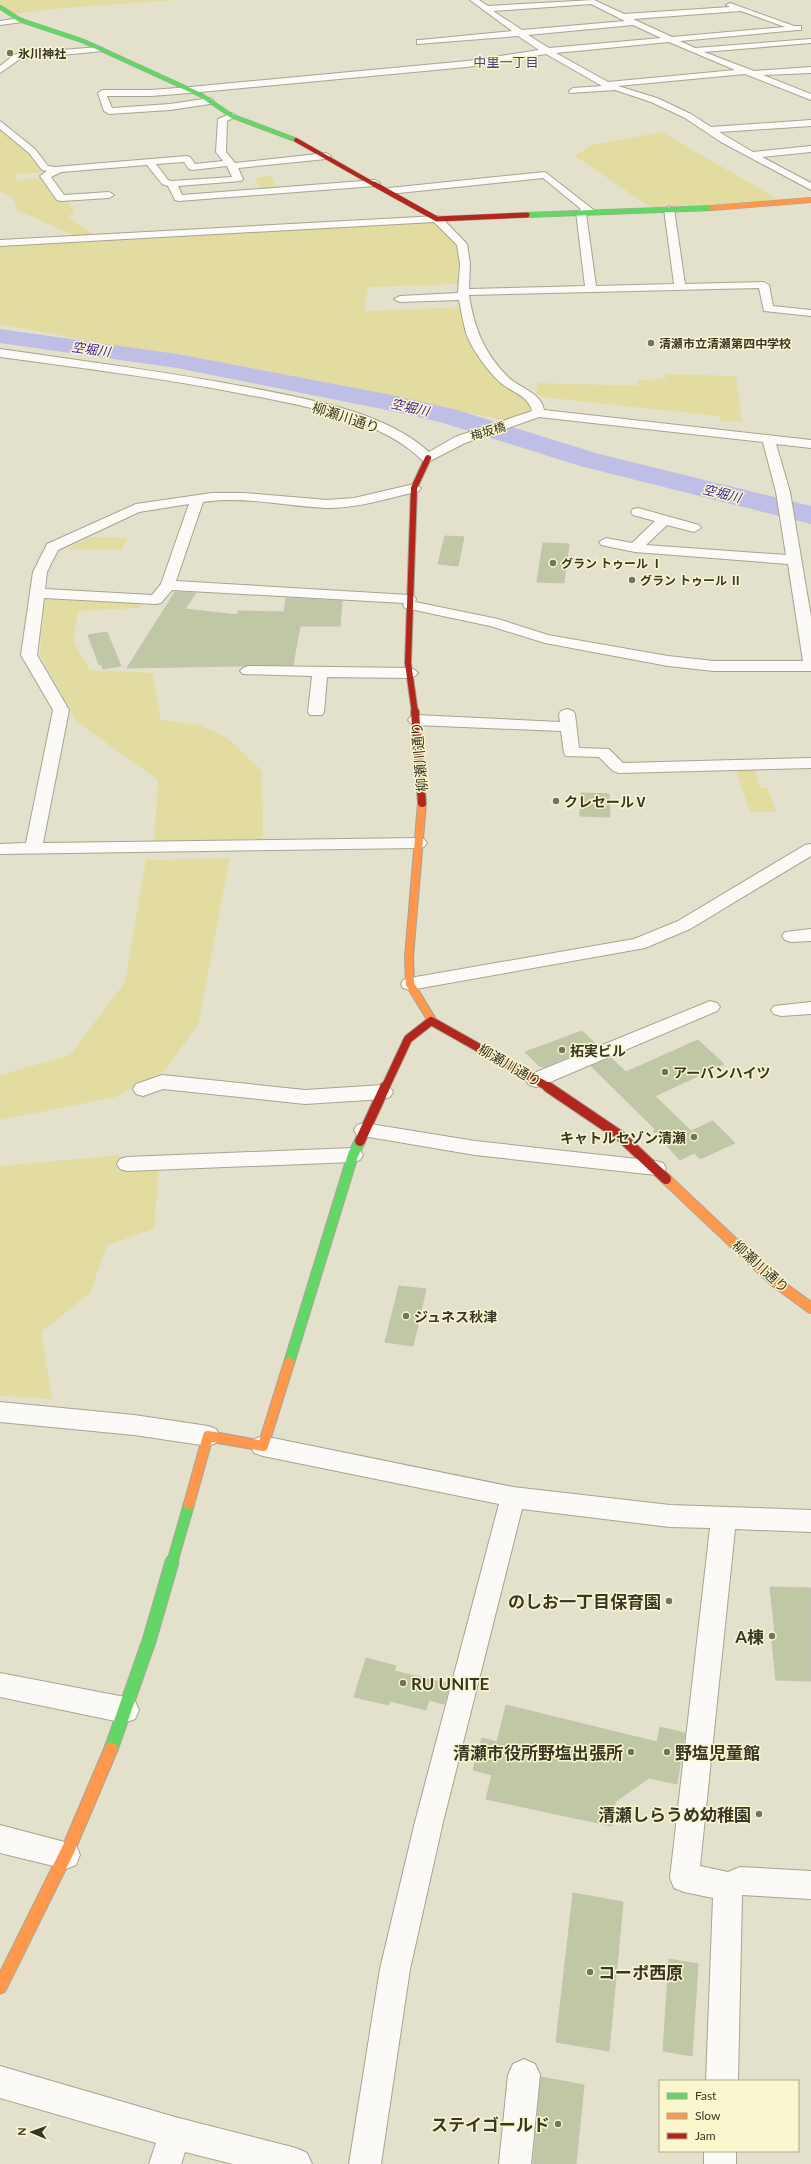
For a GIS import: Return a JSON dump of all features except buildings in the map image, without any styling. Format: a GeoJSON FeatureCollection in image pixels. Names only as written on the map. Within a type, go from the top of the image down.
{"type":"FeatureCollection","features":[{"type":"Feature","properties":{"kind":"street"},"geometry":{"type":"LineString","coordinates":[[474,0],[502,21],[547,50],[610,86],[654,100],[688,116],[724,140],[811,187]]}},
{"type":"Feature","properties":{"kind":"street"},"geometry":{"type":"LineString","coordinates":[[485,9],[590,1],[620,17],[694,50],[811,97]]}},
{"type":"Feature","properties":{"kind":"street"},"geometry":{"type":"LineString","coordinates":[[718,2],[740,8],[811,33]]}},
{"type":"Feature","properties":{"kind":"street"},"geometry":{"type":"LineString","coordinates":[[620,17],[740,8],[750,4]]}},
{"type":"Feature","properties":{"kind":"street"},"geometry":{"type":"LineString","coordinates":[[0,7],[20,20],[83,41],[190,90],[232,116],[302,142],[437,219],[462,244],[465,264],[464,294],[472,334],[488,361],[505,381],[530,397],[538,406],[538,413],[811,444]]}},
{"type":"Feature","properties":{"kind":"street"},"geometry":{"type":"LineString","coordinates":[[747,20],[772,19]]}},
{"type":"Feature","properties":{"kind":"street"},"geometry":{"type":"LineString","coordinates":[[0,23],[20,20]]}},
{"type":"Feature","properties":{"kind":"street"},"geometry":{"type":"LineString","coordinates":[[486,22],[502,21]]}},
{"type":"Feature","properties":{"kind":"street"},"geometry":{"type":"LineString","coordinates":[[420,42],[519,31],[634,23]]}},
{"type":"Feature","properties":{"kind":"street"},"geometry":{"type":"LineString","coordinates":[[210,101],[170,108],[109,111],[102,93],[151,93],[190,90],[467,64],[547,50],[667,38],[798,28]]}},
{"type":"Feature","properties":{"kind":"street"},"geometry":{"type":"LineString","coordinates":[[694,50],[811,41]]}},
{"type":"Feature","properties":{"kind":"street"},"geometry":{"type":"LineString","coordinates":[[0,70],[17,57],[100,49]]}},
{"type":"Feature","properties":{"kind":"street"},"geometry":{"type":"LineString","coordinates":[[573,91],[610,86],[750,73],[811,70]]}},
{"type":"Feature","properties":{"kind":"street"},"geometry":{"type":"LineString","coordinates":[[780,85],[803,84]]}},
{"type":"Feature","properties":{"kind":"street"},"geometry":{"type":"LineString","coordinates":[[149,162],[164,182],[172,184],[238,179],[230,164],[221,152],[221,131],[223,120],[232,116]]}},
{"type":"Feature","properties":{"kind":"street"},"geometry":{"type":"LineString","coordinates":[[710,130],[811,123]]}},
{"type":"Feature","properties":{"kind":"street"},"geometry":{"type":"LineString","coordinates":[[0,124],[32,151],[44,168],[58,170],[187,159],[192,167],[326,156]]}},
{"type":"Feature","properties":{"kind":"street"},"geometry":{"type":"LineString","coordinates":[[753,155],[811,149]]}},
{"type":"Feature","properties":{"kind":"street"},"geometry":{"type":"LineString","coordinates":[[290,160],[306,188]]}},
{"type":"Feature","properties":{"kind":"street"},"geometry":{"type":"LineString","coordinates":[[58,170],[45,176],[61,198],[109,195]]}},
{"type":"Feature","properties":{"kind":"street"},"geometry":{"type":"LineString","coordinates":[[389,191],[545,175],[586,211],[591,288]]}},
{"type":"Feature","properties":{"kind":"street"},"geometry":{"type":"LineString","coordinates":[[510,178],[518,187]]}},
{"type":"Feature","properties":{"kind":"street"},"geometry":{"type":"LineString","coordinates":[[172,184],[179,198],[375,184]]}},
{"type":"Feature","properties":{"kind":"street"},"geometry":{"type":"LineString","coordinates":[[0,243],[355,225],[586,211],[727,208],[811,200]]}},
{"type":"Feature","properties":{"kind":"street"},"geometry":{"type":"LineString","coordinates":[[409,203],[424,201]]}},
{"type":"Feature","properties":{"kind":"street"},"geometry":{"type":"LineString","coordinates":[[668,209],[680,286]]}},
{"type":"Feature","properties":{"kind":"street"},"geometry":{"type":"LineString","coordinates":[[400,299],[464,294],[591,288],[764,285],[768,309],[811,313]]}},
{"type":"Feature","properties":{"kind":"street","name":"柳瀬川通り"},"geometry":{"type":"LineString","coordinates":[[0,353],[176,377],[254,391],[320,407],[375,424],[417,449],[428,458],[414,488],[409,602],[410,673],[416,720],[422,799],[409,957],[410,984],[431,1021],[560,1093],[619,1135],[656,1168],[774,1281],[811,1308]]}},
{"type":"Feature","properties":{"kind":"street","name":"梅坂橋"},"geometry":{"type":"LineString","coordinates":[[428,458],[460,440],[516,422],[538,413]]}},
{"type":"Feature","properties":{"kind":"street"},"geometry":{"type":"LineString","coordinates":[[769,440],[783,493],[794,560],[806,602],[811,662]]}},
{"type":"Feature","properties":{"kind":"street"},"geometry":{"type":"LineString","coordinates":[[33,849],[61,710],[30,655],[36,593],[40,572],[52,547],[136,508],[198,498],[244,497],[327,504],[354,502],[414,488]]}},
{"type":"Feature","properties":{"kind":"street"},"geometry":{"type":"LineString","coordinates":[[36,593],[156,600],[168,585],[198,498]]}},
{"type":"Feature","properties":{"kind":"street"},"geometry":{"type":"LineString","coordinates":[[638,512],[694,528]]}},
{"type":"Feature","properties":{"kind":"street"},"geometry":{"type":"LineString","coordinates":[[635,548],[664,520]]}},
{"type":"Feature","properties":{"kind":"street"},"geometry":{"type":"LineString","coordinates":[[606,542],[635,548],[794,560]]}},
{"type":"Feature","properties":{"kind":"street"},"geometry":{"type":"LineString","coordinates":[[168,585],[409,602],[493,622],[545,639],[668,661],[714,666],[811,666]]}},
{"type":"Feature","properties":{"kind":"street"},"geometry":{"type":"LineString","coordinates":[[248,671],[410,673]]}},
{"type":"Feature","properties":{"kind":"street"},"geometry":{"type":"LineString","coordinates":[[316,712],[320,672]]}},
{"type":"Feature","properties":{"kind":"street"},"geometry":{"type":"LineString","coordinates":[[416,720],[568,720],[572,753],[603,752],[619,768],[811,763]]}},
{"type":"Feature","properties":{"kind":"street"},"geometry":{"type":"LineString","coordinates":[[0,849],[418,843]]}},
{"type":"Feature","properties":{"kind":"street"},"geometry":{"type":"LineString","coordinates":[[410,984],[638,944],[684,925],[811,849]]}},
{"type":"Feature","properties":{"kind":"street"},"geometry":{"type":"LineString","coordinates":[[791,936],[811,935]]}},
{"type":"Feature","properties":{"kind":"street"},"geometry":{"type":"LineString","coordinates":[[536,1080],[710,1007]]}},
{"type":"Feature","properties":{"kind":"street"},"geometry":{"type":"LineString","coordinates":[[781,1011],[811,1008]]}},
{"type":"Feature","properties":{"kind":"street"},"geometry":{"type":"LineString","coordinates":[[263,1446],[326,1248],[353,1155],[408,1039],[431,1021]]}},
{"type":"Feature","properties":{"kind":"street"},"geometry":{"type":"LineString","coordinates":[[143,1089],[162,1082],[304,1097],[383,1092]]}},
{"type":"Feature","properties":{"kind":"street"},"geometry":{"type":"LineString","coordinates":[[364,1130],[476,1148],[656,1168]]}},
{"type":"Feature","properties":{"kind":"street"},"geometry":{"type":"LineString","coordinates":[[127,1164],[353,1155]]}},
{"type":"Feature","properties":{"kind":"street"},"geometry":{"type":"LineString","coordinates":[[0,1412],[134,1425],[208,1436],[513,1496],[670,1516],[811,1521]]}},
{"type":"Feature","properties":{"kind":"street"},"geometry":{"type":"LineString","coordinates":[[0,1987],[66,1854],[126,1710],[159,1608],[208,1436]]}},
{"type":"Feature","properties":{"kind":"street"},"geometry":{"type":"LineString","coordinates":[[365,2164],[395,1969],[428,1822],[513,1496]]}},
{"type":"Feature","properties":{"kind":"street"},"geometry":{"type":"LineString","coordinates":[[724,1519],[684,1878],[728,1886],[740,1881],[811,1885]]}},
{"type":"Feature","properties":{"kind":"street"},"geometry":{"type":"LineString","coordinates":[[0,1685],[126,1710]]}},
{"type":"Feature","properties":{"kind":"street"},"geometry":{"type":"LineString","coordinates":[[0,1839],[66,1854]]}},
{"type":"Feature","properties":{"kind":"street"},"geometry":{"type":"LineString","coordinates":[[722,2080],[728,1886]]}},
{"type":"Feature","properties":{"kind":"street"},"geometry":{"type":"LineString","coordinates":[[515,2164],[524,2075]]}},
{"type":"Feature","properties":{"kind":"street"},"geometry":{"type":"LineString","coordinates":[[0,2082],[175,2132],[296,2164]]}},
{"type":"Feature","properties":{"kind":"street"},"geometry":{"type":"LineString","coordinates":[[165,2164],[175,2132]]}},
{"type":"Feature","properties":{"kind":"street"},"geometry":{"type":"LineString","coordinates":[[720,2152],[720,2164]]}},
{"type":"Feature","properties":{"kind":"shaded area"},"geometry":{"type":"Polygon","coordinates":[[[0,0],[176,0],[64,8],[15,14],[0,3],[0,0]]]}},
{"type":"Feature","properties":{"kind":"shaded area"},"geometry":{"type":"Polygon","coordinates":[[[0,125],[12,134],[40,168],[48,171],[13,175],[19,180],[41,178],[53,197],[69,202],[74,211],[68,217],[97,236],[77,237],[17,210],[14,199],[0,191],[0,125]]]}},
{"type":"Feature","properties":{"kind":"shaded area"},"geometry":{"type":"Polygon","coordinates":[[[662,132],[784,203],[749,206],[650,207],[575,156],[591,145],[662,132]]]}},
{"type":"Feature","properties":{"kind":"shaded area"},"geometry":{"type":"Polygon","coordinates":[[[271,176],[277,191],[261,192],[255,178],[271,176]]]}},
{"type":"Feature","properties":{"kind":"shaded area"},"geometry":{"type":"Polygon","coordinates":[[[437,219],[462,244],[464,284],[368,287],[364,311],[466,307],[488,361],[530,397],[538,413],[516,422],[0,324],[0,243],[437,219]]]}},
{"type":"Feature","properties":{"kind":"shaded area"},"geometry":{"type":"Polygon","coordinates":[[[664,374],[736,376],[742,422],[721,421],[718,416],[542,397],[536,393],[538,383],[639,386],[637,380],[666,379],[664,374]]]}},
{"type":"Feature","properties":{"kind":"shaded area"},"geometry":{"type":"Polygon","coordinates":[[[90,537],[127,538],[122,550],[67,549],[90,537]]]}},
{"type":"Feature","properties":{"kind":"shaded area"},"geometry":{"type":"Polygon","coordinates":[[[43,599],[143,603],[139,608],[78,611],[73,641],[90,670],[152,673],[161,720],[199,725],[226,737],[262,771],[263,840],[154,844],[158,780],[77,722],[40,655],[43,599]]]}},
{"type":"Feature","properties":{"kind":"shaded area"},"geometry":{"type":"Polygon","coordinates":[[[754,769],[760,788],[767,788],[776,812],[750,812],[736,770],[754,769]]]}},
{"type":"Feature","properties":{"kind":"shaded area"},"geometry":{"type":"Polygon","coordinates":[[[230,858],[198,1025],[164,1071],[116,1097],[0,1120],[0,1075],[70,1055],[125,982],[146,860],[230,858]]]}},
{"type":"Feature","properties":{"kind":"shaded area"},"geometry":{"type":"Polygon","coordinates":[[[120,1155],[117,1171],[159,1170],[154,1229],[107,1245],[90,1293],[41,1332],[52,1399],[0,1396],[0,1166],[120,1155]]]}},
{"type":"Feature","properties":{"kind":"waterway","name":"空堀川"},"geometry":{"type":"LineString","coordinates":[[0,336],[177,361],[397,404],[448,416],[590,460],[811,515]]}},
{"type":"Feature","properties":{"kind":"traffic: fast"},"geometry":{"type":"LineString","coordinates":[[0,7],[20,20],[83,41],[201,95],[232,116],[296,140]]}},
{"type":"Feature","properties":{"kind":"traffic: fast"},"geometry":{"type":"LineString","coordinates":[[527,215],[712,208]]}},
{"type":"Feature","properties":{"kind":"traffic: fast"},"geometry":{"type":"LineString","coordinates":[[289,1363],[353,1155],[360,1141]]}},
{"type":"Feature","properties":{"kind":"traffic: fast"},"geometry":{"type":"LineString","coordinates":[[111,1749],[149,1641],[189,1504]]}},
{"type":"Feature","properties":{"kind":"traffic: slow"},"geometry":{"type":"LineString","coordinates":[[712,208],[811,200]]}},
{"type":"Feature","properties":{"kind":"traffic: slow"},"geometry":{"type":"LineString","coordinates":[[422,803],[409,957],[410,984],[433,1022]]}},
{"type":"Feature","properties":{"kind":"traffic: slow"},"geometry":{"type":"LineString","coordinates":[[666,1179],[774,1281],[811,1308]]}},
{"type":"Feature","properties":{"kind":"traffic: slow"},"geometry":{"type":"LineString","coordinates":[[189,1504],[208,1436],[263,1446],[289,1363]]}},
{"type":"Feature","properties":{"kind":"traffic: slow"},"geometry":{"type":"LineString","coordinates":[[0,1987],[68,1850],[111,1749]]}},
{"type":"Feature","properties":{"kind":"traffic: jam"},"geometry":{"type":"LineString","coordinates":[[296,140],[437,219],[527,215]]}},
{"type":"Feature","properties":{"kind":"traffic: jam"},"geometry":{"type":"LineString","coordinates":[[422,803],[416,720],[408,663],[414,488],[428,458]]}},
{"type":"Feature","properties":{"kind":"traffic: jam"},"geometry":{"type":"LineString","coordinates":[[360,1141],[408,1039],[431,1021]]}},
{"type":"Feature","properties":{"kind":"traffic: jam"},"geometry":{"type":"LineString","coordinates":[[433,1022],[559,1093],[619,1135],[666,1179]]}},
{"type":"Feature","properties":{"kind":"place","name":"氷川神社"},"geometry":{"type":"Point","coordinates":[10,53]}},
{"type":"Feature","properties":{"kind":"place","name":"清瀬市立清瀬第四中学校"},"geometry":{"type":"Point","coordinates":[651,343]}},
{"type":"Feature","properties":{"kind":"place","name":"グラン トゥール Ⅰ"},"geometry":{"type":"Point","coordinates":[553,563]}},
{"type":"Feature","properties":{"kind":"place","name":"グラン トゥール Ⅱ"},"geometry":{"type":"Point","coordinates":[632,580]}},
{"type":"Feature","properties":{"kind":"place","name":"クレセールⅤ"},"geometry":{"type":"Point","coordinates":[556,801]}},
{"type":"Feature","properties":{"kind":"place","name":"拓実ビル"},"geometry":{"type":"Point","coordinates":[562,1050]}},
{"type":"Feature","properties":{"kind":"place","name":"アーバンハイツ"},"geometry":{"type":"Point","coordinates":[665,1072]}},
{"type":"Feature","properties":{"kind":"place","name":"キャトルセゾン清瀬"},"geometry":{"type":"Point","coordinates":[694,1137]}},
{"type":"Feature","properties":{"kind":"place","name":"ジュネス秋津"},"geometry":{"type":"Point","coordinates":[406,1316]}},
{"type":"Feature","properties":{"kind":"place","name":"のしお一丁目保育園"},"geometry":{"type":"Point","coordinates":[669,1601]}},
{"type":"Feature","properties":{"kind":"place","name":"A棟"},"geometry":{"type":"Point","coordinates":[772,1636]}},
{"type":"Feature","properties":{"kind":"place","name":"RU UNITE"},"geometry":{"type":"Point","coordinates":[403,1683]}},
{"type":"Feature","properties":{"kind":"place","name":"清瀬市役所野塩出張所"},"geometry":{"type":"Point","coordinates":[631,1752]}},
{"type":"Feature","properties":{"kind":"place","name":"野塩児童館"},"geometry":{"type":"Point","coordinates":[667,1752]}},
{"type":"Feature","properties":{"kind":"place","name":"清瀬しらうめ幼稚園"},"geometry":{"type":"Point","coordinates":[759,1814]}},
{"type":"Feature","properties":{"kind":"place","name":"コーポ西原"},"geometry":{"type":"Point","coordinates":[590,1972]}},
{"type":"Feature","properties":{"kind":"place","name":"ステイゴールド"},"geometry":{"type":"Point","coordinates":[558,2124]}},
{"type":"Feature","properties":{"kind":"district","name":"中里一丁目"},"geometry":{"type":"Point","coordinates":[506,62]}}]}
